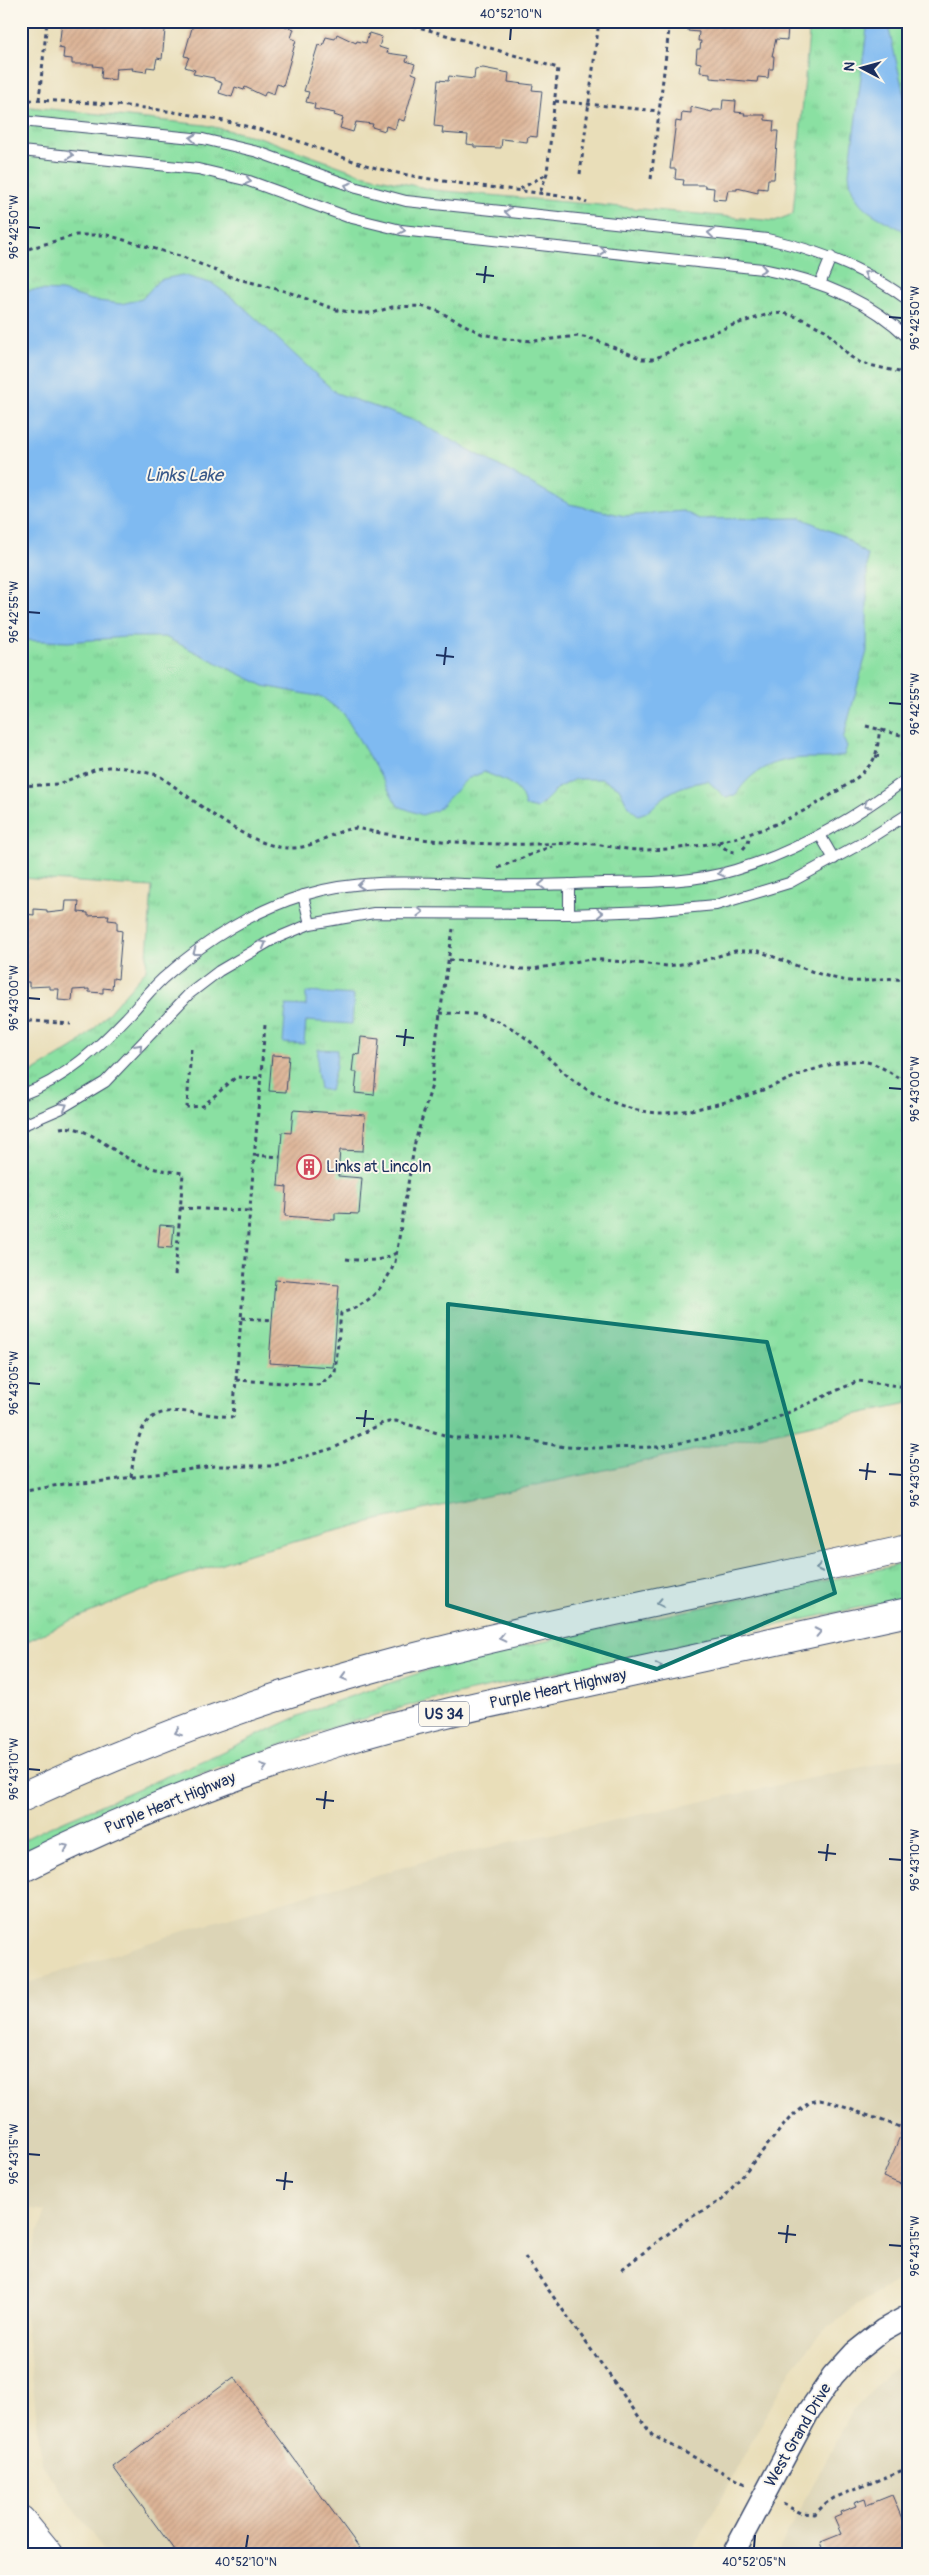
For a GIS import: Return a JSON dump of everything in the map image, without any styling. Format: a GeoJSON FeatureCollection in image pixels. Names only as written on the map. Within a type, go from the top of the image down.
{"type":"FeatureCollection","features":[{"type":"Feature","properties":{"kind":"main road"},"geometry":{"type":"LineString","coordinates":[[21,1798],[120,1755],[224,1715],[396,1662],[908,1548]]}},
{"type":"Feature","properties":{"kind":"main road","name":"Purple Heart Highway"},"geometry":{"type":"LineString","coordinates":[[21,1869],[69,1844],[159,1806],[246,1773],[341,1741],[427,1717],[908,1612]]}},
{"type":"Feature","properties":{"kind":"main road"},"geometry":{"type":"LineString","coordinates":[[21,2520],[49,2554]]}},
{"type":"Feature","properties":{"kind":"street","name":"West Grand Drive"},"geometry":{"type":"LineString","coordinates":[[733,2554],[809,2410],[833,2376],[854,2353],[883,2330],[908,2316]]}},
{"type":"Feature","properties":{"kind":"lane"},"geometry":{"type":"LineString","coordinates":[[21,121],[203,140],[258,152],[356,188],[406,201],[767,239],[793,244],[830,257],[867,274],[908,300]]}},
{"type":"Feature","properties":{"kind":"lane"},"geometry":{"type":"LineString","coordinates":[[21,151],[214,172],[249,181],[348,217],[401,230],[762,268],[820,284],[874,312],[908,338]]}},
{"type":"Feature","properties":{"kind":"lane"},"geometry":{"type":"LineString","coordinates":[[820,284],[830,257]]}},
{"type":"Feature","properties":{"kind":"lane"},"geometry":{"type":"LineString","coordinates":[[21,1094],[54,1079],[86,1058],[166,974],[204,946],[261,913],[303,895],[372,884],[569,884],[648,882],[711,876],[778,856],[820,835],[908,778]]}},
{"type":"Feature","properties":{"kind":"lane"},"geometry":{"type":"LineString","coordinates":[[21,1126],[60,1109],[105,1082],[184,1000],[220,971],[272,940],[310,924],[342,916],[408,912],[569,914],[650,912],[716,905],[789,883],[834,859],[908,814]]}},
{"type":"Feature","properties":{"kind":"lane"},"geometry":{"type":"LineString","coordinates":[[820,835],[834,859]]}},
{"type":"Feature","properties":{"kind":"lane"},"geometry":{"type":"LineString","coordinates":[[569,884],[569,914]]}},
{"type":"Feature","properties":{"kind":"lane"},"geometry":{"type":"LineString","coordinates":[[303,895],[310,924]]}},
{"type":"Feature","properties":{"kind":"path"},"geometry":{"type":"LineString","coordinates":[[39,100],[47,21]]}},
{"type":"Feature","properties":{"kind":"path"},"geometry":{"type":"LineString","coordinates":[[21,100],[108,105],[226,121],[267,131],[382,170],[440,181],[520,189],[540,193],[547,173],[558,68],[398,21]]}},
{"type":"Feature","properties":{"kind":"path"},"geometry":{"type":"LineString","coordinates":[[580,174],[599,21]]}},
{"type":"Feature","properties":{"kind":"path"},"geometry":{"type":"LineString","coordinates":[[651,179],[670,21]]}},
{"type":"Feature","properties":{"kind":"path"},"geometry":{"type":"LineString","coordinates":[[555,101],[659,111]]}},
{"type":"Feature","properties":{"kind":"path"},"geometry":{"type":"LineString","coordinates":[[520,189],[547,173]]}},
{"type":"Feature","properties":{"kind":"path"},"geometry":{"type":"LineString","coordinates":[[21,251],[76,235],[107,235],[183,257],[231,277],[288,292],[337,310],[373,313],[392,307],[421,306],[438,311],[482,334],[507,340],[534,341],[578,336],[593,339],[642,360],[654,359],[693,340],[733,325],[769,314],[784,313],[825,330],[856,360],[899,372],[908,378]]}},
{"type":"Feature","properties":{"kind":"path"},"geometry":{"type":"LineString","coordinates":[[866,726],[908,737]]}},
{"type":"Feature","properties":{"kind":"path"},"geometry":{"type":"LineString","coordinates":[[21,786],[58,784],[97,769],[108,767],[146,771],[158,775],[239,831],[282,848],[314,845],[343,829],[356,828],[435,840],[555,845],[592,843],[640,850],[716,842],[750,835],[818,803],[848,785],[865,770],[875,756],[880,729]]}},
{"type":"Feature","properties":{"kind":"path"},"geometry":{"type":"LineString","coordinates":[[875,756],[883,757]]}},
{"type":"Feature","properties":{"kind":"path"},"geometry":{"type":"LineString","coordinates":[[716,842],[729,851],[738,852],[745,848],[750,835]]}},
{"type":"Feature","properties":{"kind":"path"},"geometry":{"type":"LineString","coordinates":[[236,1380],[319,1385],[335,1373],[341,1314],[355,1309],[370,1300],[392,1270],[415,1142],[432,1085],[440,1013],[453,929]]}},
{"type":"Feature","properties":{"kind":"path"},"geometry":{"type":"LineString","coordinates":[[449,960],[483,961],[516,969],[533,969],[591,959],[684,965],[735,951],[747,950],[758,951],[851,981],[893,978],[908,982]]}},
{"type":"Feature","properties":{"kind":"path"},"geometry":{"type":"LineString","coordinates":[[440,1013],[484,1016],[499,1022],[531,1040],[568,1075],[587,1089],[609,1100],[644,1111],[675,1112],[750,1094],[813,1069],[829,1065],[866,1062],[878,1066],[908,1083]]}},
{"type":"Feature","properties":{"kind":"path"},"geometry":{"type":"LineString","coordinates":[[21,1020],[71,1024]]}},
{"type":"Feature","properties":{"kind":"path"},"geometry":{"type":"LineString","coordinates":[[131,1477],[136,1444],[144,1424],[153,1415],[166,1412],[233,1416],[265,1025]]}},
{"type":"Feature","properties":{"kind":"path"},"geometry":{"type":"LineString","coordinates":[[192,1049],[186,1106],[203,1106],[236,1077],[261,1078]]}},
{"type":"Feature","properties":{"kind":"path"},"geometry":{"type":"LineString","coordinates":[[54,1130],[72,1128],[84,1132],[133,1162],[152,1168],[183,1173],[175,1276]]}},
{"type":"Feature","properties":{"kind":"path"},"geometry":{"type":"LineString","coordinates":[[254,1155],[280,1157]]}},
{"type":"Feature","properties":{"kind":"path"},"geometry":{"type":"LineString","coordinates":[[180,1208],[250,1211]]}},
{"type":"Feature","properties":{"kind":"path"},"geometry":{"type":"LineString","coordinates":[[346,1259],[372,1261],[386,1259],[396,1252]]}},
{"type":"Feature","properties":{"kind":"path"},"geometry":{"type":"LineString","coordinates":[[242,1318],[272,1320]]}},
{"type":"Feature","properties":{"kind":"path"},"geometry":{"type":"LineString","coordinates":[[21,1492],[56,1485],[214,1466],[272,1466],[334,1448],[383,1423],[396,1421],[455,1438],[517,1438],[565,1447],[659,1447],[752,1429],[858,1382],[908,1387]]}},
{"type":"Feature","properties":{"kind":"path"},"geometry":{"type":"LineString","coordinates":[[196,1409],[196,1414]]}},
{"type":"Feature","properties":{"kind":"path"},"geometry":{"type":"LineString","coordinates":[[622,2269],[686,2220],[722,2200],[789,2119],[810,2102],[820,2100],[832,2103],[903,2128]]}},
{"type":"Feature","properties":{"kind":"path"},"geometry":{"type":"LineString","coordinates":[[525,2256],[652,2435],[752,2488]]}},
{"type":"Feature","properties":{"kind":"path"},"geometry":{"type":"LineString","coordinates":[[776,2501],[801,2514],[815,2514],[826,2502],[834,2498],[908,2468]]}},
{"type":"Feature","properties":{"kind":"highlighted area"},"geometry":{"type":"Polygon","coordinates":[[[448,1304],[767,1342],[835,1593],[657,1669],[447,1605],[448,1304]]]}},
{"type":"Feature","properties":{"kind":"shaded area"},"geometry":{"type":"Polygon","coordinates":[[[908,1757],[908,2278],[896,2282],[856,2306],[821,2334],[792,2368],[690,2554],[106,2554],[42,2464],[21,2282],[46,2211],[21,2207],[21,1985],[196,1927],[425,1861],[908,1757]]]}},
{"type":"Feature","properties":{"kind":"shaded area"},"geometry":{"type":"Polygon","coordinates":[[[908,2361],[908,2554],[776,2554],[851,2413],[887,2374],[908,2361]]]}},
{"type":"Feature","properties":{"kind":"green space","name":"Links at Lincoln"},"geometry":{"type":"Polygon","coordinates":[[[810,21],[908,21],[908,1403],[369,1522],[252,1553],[162,1583],[72,1620],[21,1644],[21,1077],[33,1072],[74,1047],[95,1028],[146,970],[152,887],[21,878],[21,106],[205,125],[262,138],[361,174],[434,190],[775,221],[793,214],[810,21]]]}},
{"type":"Feature","properties":{"kind":"green space"},"geometry":{"type":"Polygon","coordinates":[[[908,1563],[908,1597],[425,1701],[317,1732],[156,1790],[21,1852],[21,1841],[43,1830],[213,1756],[314,1709],[454,1661],[908,1563]]]}},
{"type":"Feature","properties":{"kind":"water"},"geometry":{"type":"Polygon","coordinates":[[[868,21],[887,21],[908,112],[908,233],[868,211],[855,196],[851,186],[849,173],[868,21]]]}},
{"type":"Feature","properties":{"kind":"water","name":"Links Lake"},"geometry":{"type":"Polygon","coordinates":[[[182,275],[213,284],[238,302],[336,393],[418,422],[569,504],[625,516],[683,511],[699,519],[801,518],[844,537],[867,555],[867,651],[843,739],[847,746],[844,755],[832,758],[798,758],[767,766],[749,778],[735,796],[725,797],[708,781],[690,784],[679,788],[660,800],[650,810],[638,815],[628,806],[619,788],[602,779],[575,779],[559,787],[537,809],[525,806],[520,793],[510,784],[484,772],[467,779],[437,810],[422,815],[398,806],[344,714],[322,697],[264,686],[165,637],[125,637],[68,642],[21,640],[21,292],[35,290],[62,291],[91,300],[121,304],[142,299],[159,280],[182,275]]]}},
{"type":"Feature","properties":{"kind":"water"},"geometry":{"type":"Polygon","coordinates":[[[306,992],[354,995],[352,1024],[306,1021],[304,1044],[283,1043],[286,1005],[306,1006],[306,992]]]}},
{"type":"Feature","properties":{"kind":"water"},"geometry":{"type":"Polygon","coordinates":[[[318,1049],[337,1050],[336,1066],[330,1091],[320,1089],[317,1070],[318,1049]]]}},
{"type":"Feature","properties":{"kind":"building"},"geometry":{"type":"Polygon","coordinates":[[[62,21],[166,21],[162,59],[157,58],[155,68],[147,67],[146,72],[132,70],[133,68],[116,69],[115,80],[101,78],[102,67],[93,66],[94,64],[72,64],[72,59],[63,58],[64,49],[59,48],[62,21]]]}},
{"type":"Feature","properties":{"kind":"building"},"geometry":{"type":"Polygon","coordinates":[[[194,21],[287,21],[285,26],[294,29],[291,38],[296,40],[283,86],[277,84],[274,94],[266,91],[264,96],[245,87],[244,90],[235,87],[232,97],[219,93],[222,83],[214,80],[214,78],[193,74],[195,70],[185,67],[189,57],[184,56],[194,21]]]}},
{"type":"Feature","properties":{"kind":"building"},"geometry":{"type":"Polygon","coordinates":[[[689,21],[778,21],[777,25],[788,26],[787,40],[776,39],[772,56],[774,56],[773,69],[769,69],[768,78],[758,77],[757,82],[710,78],[710,73],[700,72],[701,63],[696,62],[697,49],[700,49],[701,41],[698,41],[699,32],[688,31],[689,21]]]}},
{"type":"Feature","properties":{"kind":"building"},"geometry":{"type":"Polygon","coordinates":[[[369,33],[382,37],[379,47],[388,50],[387,53],[408,56],[406,61],[415,64],[412,73],[417,75],[404,121],[398,119],[395,129],[386,126],[385,131],[372,127],[373,124],[356,122],[353,132],[340,128],[343,118],[334,115],[335,113],[314,109],[315,104],[306,102],[309,92],[304,91],[318,45],[323,46],[326,37],[335,39],[337,34],[356,43],[357,41],[366,43],[369,33]]]}},
{"type":"Feature","properties":{"kind":"building"},"geometry":{"type":"Polygon","coordinates":[[[483,68],[509,73],[508,82],[533,85],[532,90],[542,91],[537,137],[528,136],[527,142],[502,139],[501,148],[474,147],[474,145],[467,144],[468,135],[442,133],[443,127],[434,126],[438,80],[448,81],[449,76],[474,79],[475,69],[483,68]]]}},
{"type":"Feature","properties":{"kind":"building"},"geometry":{"type":"Polygon","coordinates":[[[723,100],[736,101],[735,112],[745,113],[744,115],[765,115],[765,120],[774,121],[773,131],[778,131],[774,179],[768,179],[767,189],[758,188],[758,193],[737,188],[737,190],[728,190],[726,200],[713,199],[714,188],[705,187],[705,185],[683,185],[684,180],[675,179],[676,169],[670,169],[676,121],[681,122],[682,112],[691,113],[691,107],[712,112],[713,110],[722,110],[723,100]]]}},
{"type":"Feature","properties":{"kind":"building"},"geometry":{"type":"Polygon","coordinates":[[[66,901],[79,901],[78,912],[88,913],[88,916],[109,915],[108,920],[117,921],[117,930],[122,931],[118,979],[113,978],[112,989],[103,988],[103,993],[89,992],[89,989],[73,990],[72,1001],[58,1000],[59,989],[50,989],[50,986],[29,987],[29,982],[21,982],[21,923],[24,923],[25,914],[34,915],[34,909],[47,910],[47,913],[65,911],[66,901]]]}},
{"type":"Feature","properties":{"kind":"building"},"geometry":{"type":"Polygon","coordinates":[[[361,1037],[379,1039],[374,1095],[355,1093],[357,1072],[352,1072],[354,1054],[359,1055],[361,1037]]]}},
{"type":"Feature","properties":{"kind":"building"},"geometry":{"type":"Polygon","coordinates":[[[272,1055],[289,1056],[286,1092],[269,1091],[272,1055]]]}},
{"type":"Feature","properties":{"kind":"building","name":"Links at Lincoln"},"geometry":{"type":"Polygon","coordinates":[[[293,1110],[365,1115],[363,1151],[340,1150],[338,1176],[362,1178],[359,1214],[335,1213],[335,1220],[285,1216],[287,1187],[278,1186],[282,1132],[291,1133],[293,1110]]]}},
{"type":"Feature","properties":{"kind":"building"},"geometry":{"type":"Polygon","coordinates":[[[160,1225],[174,1226],[172,1248],[158,1247],[160,1225]]]}},
{"type":"Feature","properties":{"kind":"building"},"geometry":{"type":"Polygon","coordinates":[[[275,1280],[339,1285],[333,1367],[269,1363],[275,1280]]]}},
{"type":"Feature","properties":{"kind":"building"},"geometry":{"type":"Polygon","coordinates":[[[908,2117],[908,2187],[883,2177],[908,2117]]]}},
{"type":"Feature","properties":{"kind":"building"},"geometry":{"type":"Polygon","coordinates":[[[234,2377],[364,2554],[177,2554],[113,2467],[234,2377]]]}},
{"type":"Feature","properties":{"kind":"building"},"geometry":{"type":"Polygon","coordinates":[[[892,2495],[903,2521],[908,2519],[908,2554],[825,2554],[821,2542],[841,2534],[834,2518],[841,2515],[840,2512],[856,2506],[854,2502],[865,2498],[867,2505],[892,2495]]]}},
{"type":"Feature","properties":{"kind":"place","name":"Links at Lincoln"},"geometry":{"type":"Point","coordinates":[309,1167]}}]}
